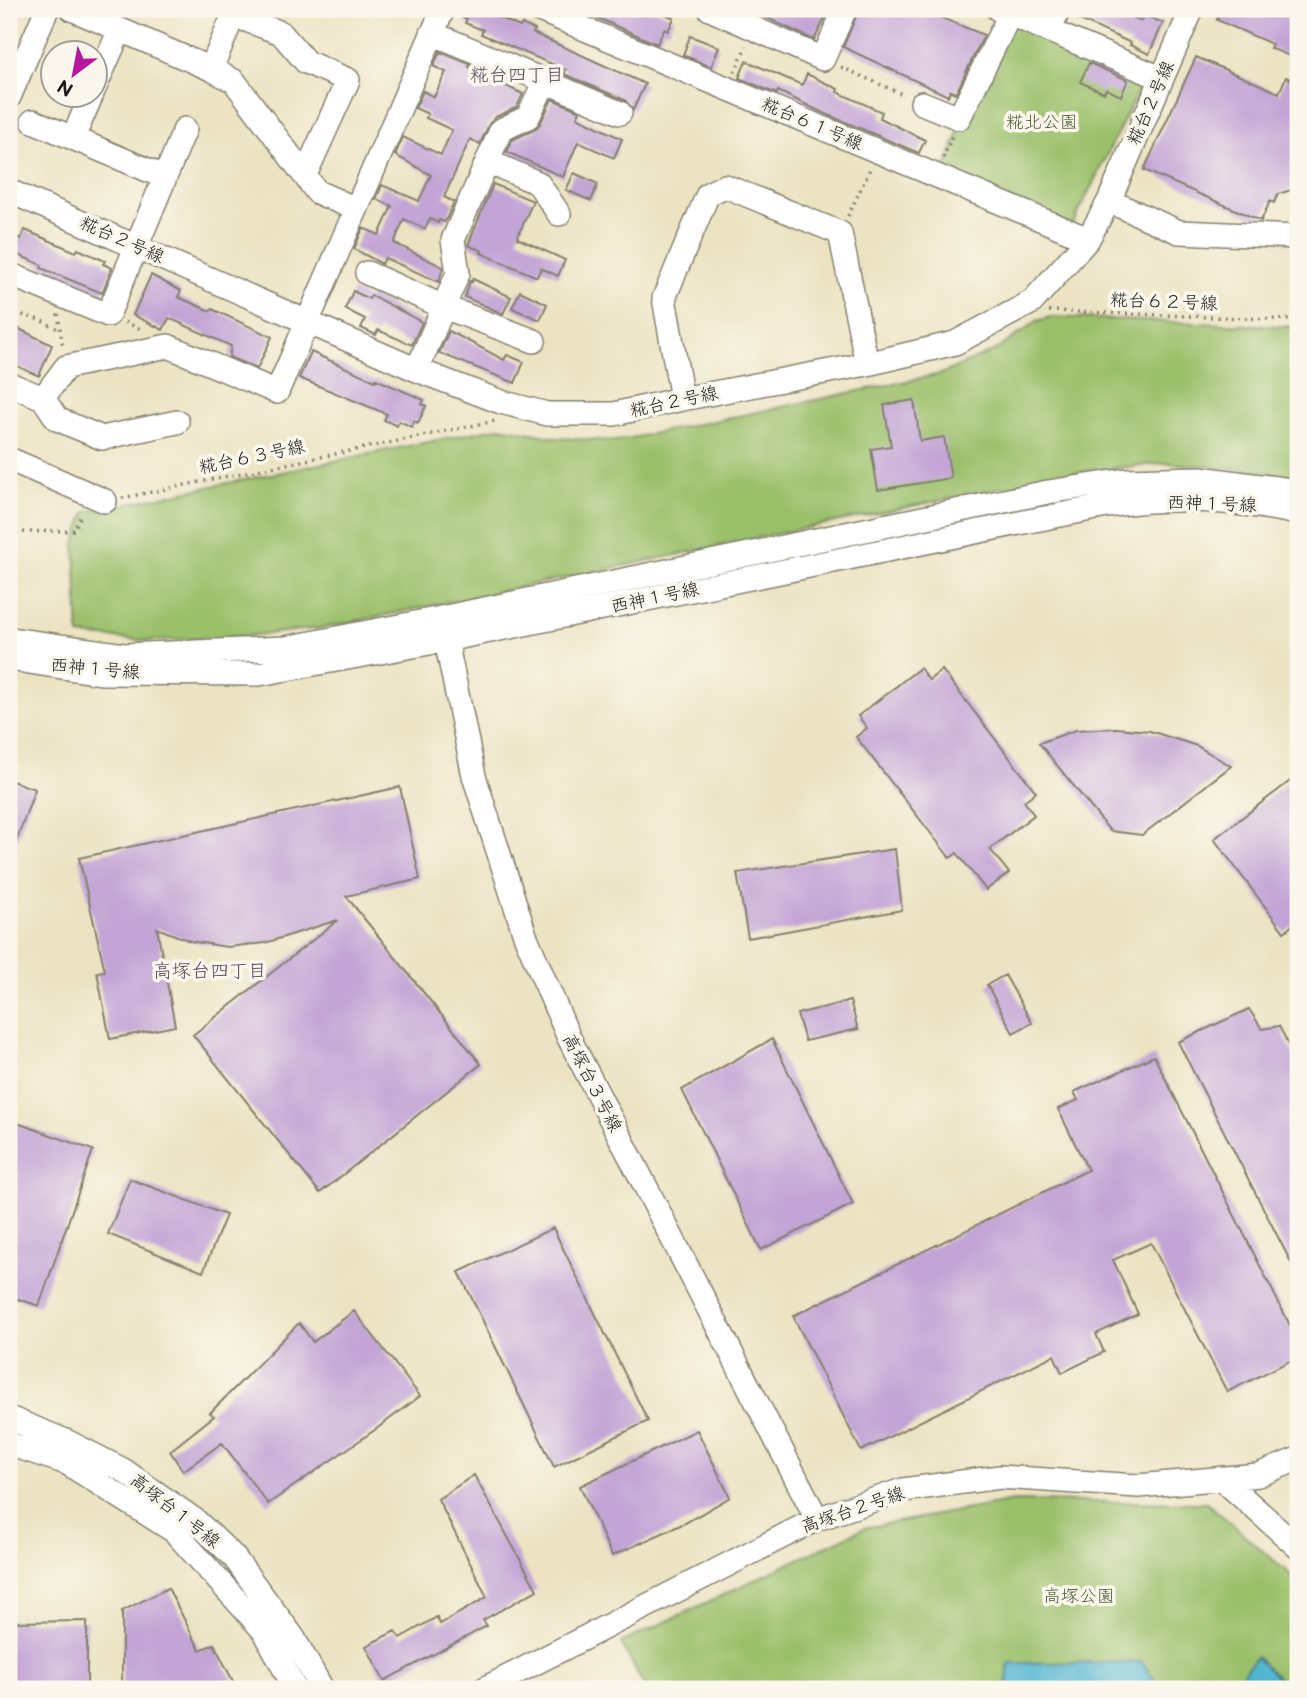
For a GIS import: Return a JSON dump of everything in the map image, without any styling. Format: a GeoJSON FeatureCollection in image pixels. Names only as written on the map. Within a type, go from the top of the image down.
{"type":"FeatureCollection","features":[{"type":"Feature","properties":{"kind":"street"},"geometry":{"type":"LineString","coordinates":[[9,97],[47,9]]}},
{"type":"Feature","properties":{"kind":"street"},"geometry":{"type":"LineString","coordinates":[[72,9],[234,81],[317,192],[356,209]]}},
{"type":"Feature","properties":{"kind":"street"},"geometry":{"type":"LineString","coordinates":[[43,398],[66,368],[168,346],[278,392],[443,9]]}},
{"type":"Feature","properties":{"kind":"street","name":"糀台６１号線"},"geometry":{"type":"LineString","coordinates":[[537,9],[1088,239]]}},
{"type":"Feature","properties":{"kind":"street"},"geometry":{"type":"LineString","coordinates":[[709,9],[823,59],[845,9]]}},
{"type":"Feature","properties":{"kind":"street"},"geometry":{"type":"LineString","coordinates":[[1049,31],[1059,9]]}},
{"type":"Feature","properties":{"kind":"street","name":"糀台２号線"},"geometry":{"type":"LineString","coordinates":[[9,191],[418,370],[501,402],[547,414],[614,414],[867,365],[955,343],[1032,302],[1088,239],[1109,201],[1192,9]]}},
{"type":"Feature","properties":{"kind":"street"},"geometry":{"type":"LineString","coordinates":[[922,103],[959,118],[1004,11],[1161,79]]}},
{"type":"Feature","properties":{"kind":"street"},"geometry":{"type":"LineString","coordinates":[[211,69],[234,12],[281,33],[306,62],[348,80],[305,175]]}},
{"type":"Feature","properties":{"kind":"street"},"geometry":{"type":"LineString","coordinates":[[108,57],[120,30]]}},
{"type":"Feature","properties":{"kind":"street"},"geometry":{"type":"LineString","coordinates":[[432,33],[620,113]]}},
{"type":"Feature","properties":{"kind":"street"},"geometry":{"type":"LineString","coordinates":[[418,370],[458,273],[453,240],[487,161],[501,130],[528,117],[545,81]]}},
{"type":"Feature","properties":{"kind":"street"},"geometry":{"type":"LineString","coordinates":[[73,138],[86,108]]}},
{"type":"Feature","properties":{"kind":"street"},"geometry":{"type":"LineString","coordinates":[[33,121],[164,177]]}},
{"type":"Feature","properties":{"kind":"street"},"geometry":{"type":"LineString","coordinates":[[9,274],[108,314],[185,129]]}},
{"type":"Feature","properties":{"kind":"street"},"geometry":{"type":"LineString","coordinates":[[487,161],[538,183],[559,214]]}},
{"type":"Feature","properties":{"kind":"street"},"geometry":{"type":"LineString","coordinates":[[682,399],[664,298],[708,194],[725,186],[840,233],[867,365]]}},
{"type":"Feature","properties":{"kind":"street"},"geometry":{"type":"LineString","coordinates":[[1109,201],[1179,232],[1298,237]]}},
{"type":"Feature","properties":{"kind":"street"},"geometry":{"type":"LineString","coordinates":[[367,273],[444,307],[534,341]]}},
{"type":"Feature","properties":{"kind":"street"},"geometry":{"type":"LineString","coordinates":[[9,384],[43,398],[57,419],[102,438],[177,422]]}},
{"type":"Feature","properties":{"kind":"street"},"geometry":{"type":"LineString","coordinates":[[9,459],[105,501]]}},
{"type":"Feature","properties":{"kind":"street","name":"西神１号線"},"geometry":{"type":"LineString","coordinates":[[9,659],[101,673],[259,674],[444,629],[1048,492],[1126,480],[1200,478],[1298,491]]}},
{"type":"Feature","properties":{"kind":"street","name":"西神１号線"},"geometry":{"type":"LineString","coordinates":[[9,639],[125,655],[272,648],[444,629],[1122,504],[1206,500],[1264,506],[1298,513]]}},
{"type":"Feature","properties":{"kind":"street","name":"高塚台３号線"},"geometry":{"type":"LineString","coordinates":[[444,629],[474,776],[525,935],[569,1038],[817,1519]]}},
{"type":"Feature","properties":{"kind":"street","name":"高塚台１号線"},"geometry":{"type":"LineString","coordinates":[[9,1418],[68,1442],[123,1471],[196,1521],[233,1556],[293,1637],[322,1689]]}},
{"type":"Feature","properties":{"kind":"street","name":"高塚台１号線"},"geometry":{"type":"LineString","coordinates":[[9,1444],[66,1463],[174,1531],[265,1632],[295,1689]]}},
{"type":"Feature","properties":{"kind":"street","name":"高塚台２号線"},"geometry":{"type":"LineString","coordinates":[[484,1689],[817,1519],[903,1490],[1000,1477],[1138,1486],[1258,1475],[1298,1459]]}},
{"type":"Feature","properties":{"kind":"street"},"geometry":{"type":"LineString","coordinates":[[1221,1478],[1298,1547]]}},
{"type":"Feature","properties":{"kind":"path"},"geometry":{"type":"LineString","coordinates":[[728,89],[753,28]]}},
{"type":"Feature","properties":{"kind":"path"},"geometry":{"type":"LineString","coordinates":[[823,59],[922,103]]}},
{"type":"Feature","properties":{"kind":"path"},"geometry":{"type":"LineString","coordinates":[[935,175],[959,118]]}},
{"type":"Feature","properties":{"kind":"path"},"geometry":{"type":"LineString","coordinates":[[840,233],[878,152]]}},
{"type":"Feature","properties":{"kind":"path"},"geometry":{"type":"LineString","coordinates":[[55,293],[66,368]]}},
{"type":"Feature","properties":{"kind":"path","name":"糀台６２号線"},"geometry":{"type":"LineString","coordinates":[[1032,302],[1052,313],[1298,320]]}},
{"type":"Feature","properties":{"kind":"path"},"geometry":{"type":"LineString","coordinates":[[9,311],[40,320],[60,330]]}},
{"type":"Feature","properties":{"kind":"path"},"geometry":{"type":"LineString","coordinates":[[108,314],[158,337],[168,346]]}},
{"type":"Feature","properties":{"kind":"path","name":"糀台６３号線"},"geometry":{"type":"LineString","coordinates":[[9,533],[74,530],[87,504],[494,422],[501,402]]}},
{"type":"Feature","properties":{"kind":"green space","name":"糀北公園"},"geometry":{"type":"Polygon","coordinates":[[[1010,23],[1143,81],[1072,226],[944,173],[963,120],[1010,23]]]}},
{"type":"Feature","properties":{"kind":"green space"},"geometry":{"type":"Polygon","coordinates":[[[1051,317],[1298,327],[1298,477],[1244,469],[1165,463],[1072,473],[323,628],[235,637],[150,641],[79,635],[75,544],[86,512],[501,427],[557,438],[617,441],[941,374],[998,349],[1037,321],[1051,317]]]}},
{"type":"Feature","properties":{"kind":"green space","name":"高塚公園"},"geometry":{"type":"Polygon","coordinates":[[[1014,1501],[1207,1503],[1298,1581],[1298,1689],[646,1689],[621,1643],[864,1528],[1014,1501]]]}},
{"type":"Feature","properties":{"kind":"water"},"geometry":{"type":"Polygon","coordinates":[[[1256,1657],[1289,1689],[1232,1689],[1256,1657]]]}},
{"type":"Feature","properties":{"kind":"water"},"geometry":{"type":"Polygon","coordinates":[[[1142,1662],[1161,1689],[1006,1689],[1009,1663],[1142,1662]]]}},
{"type":"Feature","properties":{"kind":"building"},"geometry":{"type":"Polygon","coordinates":[[[457,9],[480,9],[520,27],[522,24],[535,30],[533,33],[645,84],[633,110],[625,100],[564,74],[566,70],[481,34],[483,30],[465,23],[467,19],[456,15],[457,9]]]}},
{"type":"Feature","properties":{"kind":"building"},"geometry":{"type":"Polygon","coordinates":[[[577,9],[654,9],[674,18],[668,31],[664,29],[657,44],[577,9]]]}},
{"type":"Feature","properties":{"kind":"building"},"geometry":{"type":"Polygon","coordinates":[[[748,9],[830,9],[814,40],[748,9]]]}},
{"type":"Feature","properties":{"kind":"building"},"geometry":{"type":"Polygon","coordinates":[[[859,9],[919,9],[984,35],[956,93],[950,91],[948,96],[843,47],[859,9]]]}},
{"type":"Feature","properties":{"kind":"building"},"geometry":{"type":"Polygon","coordinates":[[[1073,9],[1114,9],[1141,21],[1144,15],[1163,23],[1149,54],[1071,16],[1073,9]]]}},
{"type":"Feature","properties":{"kind":"building"},"geometry":{"type":"Polygon","coordinates":[[[1221,9],[1298,9],[1298,41],[1292,57],[1270,48],[1272,44],[1217,20],[1221,9]]]}},
{"type":"Feature","properties":{"kind":"building"},"geometry":{"type":"Polygon","coordinates":[[[690,36],[719,47],[711,67],[683,55],[690,36]]]}},
{"type":"Feature","properties":{"kind":"building"},"geometry":{"type":"Polygon","coordinates":[[[440,52],[470,64],[469,67],[523,94],[517,107],[495,117],[480,144],[470,139],[444,197],[454,202],[445,222],[439,220],[438,223],[430,219],[425,229],[404,219],[394,243],[443,267],[439,282],[385,258],[382,264],[354,249],[363,228],[379,235],[392,206],[376,199],[382,185],[419,201],[431,175],[395,155],[403,137],[441,155],[452,130],[426,118],[428,114],[415,108],[423,91],[434,97],[446,72],[433,66],[440,52]]]}},
{"type":"Feature","properties":{"kind":"building"},"geometry":{"type":"Polygon","coordinates":[[[1196,57],[1279,93],[1286,77],[1298,82],[1298,188],[1278,194],[1274,203],[1270,201],[1261,221],[1144,170],[1196,57]]]}},
{"type":"Feature","properties":{"kind":"building"},"geometry":{"type":"Polygon","coordinates":[[[746,61],[802,85],[807,74],[838,89],[837,92],[882,112],[880,118],[925,140],[919,153],[778,91],[777,94],[739,78],[746,61]]]}},
{"type":"Feature","properties":{"kind":"building"},"geometry":{"type":"Polygon","coordinates":[[[1089,63],[1128,80],[1121,96],[1106,89],[1104,93],[1080,82],[1089,63]]]}},
{"type":"Feature","properties":{"kind":"building"},"geometry":{"type":"Polygon","coordinates":[[[552,99],[580,111],[577,117],[622,139],[614,158],[578,142],[563,177],[507,152],[512,140],[534,130],[540,124],[552,99]]]}},
{"type":"Feature","properties":{"kind":"building"},"geometry":{"type":"Polygon","coordinates":[[[574,173],[598,184],[591,201],[566,190],[574,173]]]}},
{"type":"Feature","properties":{"kind":"building"},"geometry":{"type":"Polygon","coordinates":[[[493,184],[533,201],[517,238],[565,260],[558,276],[541,268],[537,277],[468,245],[493,184]]]}},
{"type":"Feature","properties":{"kind":"building"},"geometry":{"type":"Polygon","coordinates":[[[25,230],[105,261],[103,264],[112,268],[102,293],[41,268],[42,265],[9,251],[14,236],[21,239],[25,230]]]}},
{"type":"Feature","properties":{"kind":"building"},"geometry":{"type":"Polygon","coordinates":[[[151,275],[181,291],[178,297],[210,311],[212,309],[272,337],[257,369],[229,357],[231,346],[169,318],[163,330],[133,315],[151,275]]]}},
{"type":"Feature","properties":{"kind":"building"},"geometry":{"type":"Polygon","coordinates":[[[473,279],[511,297],[503,314],[465,297],[473,279]]]}},
{"type":"Feature","properties":{"kind":"building"},"geometry":{"type":"Polygon","coordinates":[[[353,291],[369,299],[371,295],[422,322],[412,345],[378,330],[376,335],[361,328],[365,319],[345,309],[353,291]]]}},
{"type":"Feature","properties":{"kind":"building"},"geometry":{"type":"Polygon","coordinates":[[[520,291],[547,304],[540,320],[512,308],[520,291]]]}},
{"type":"Feature","properties":{"kind":"building"},"geometry":{"type":"Polygon","coordinates":[[[9,324],[52,345],[39,376],[10,363],[9,367],[9,324]]]}},
{"type":"Feature","properties":{"kind":"building"},"geometry":{"type":"Polygon","coordinates":[[[449,331],[504,360],[507,355],[524,362],[515,383],[439,353],[449,331]]]}},
{"type":"Feature","properties":{"kind":"building"},"geometry":{"type":"Polygon","coordinates":[[[311,352],[424,400],[422,404],[426,406],[418,423],[414,421],[412,427],[399,421],[397,426],[384,420],[387,414],[299,378],[311,352]]]}},
{"type":"Feature","properties":{"kind":"building"},"geometry":{"type":"Polygon","coordinates":[[[914,400],[920,441],[944,437],[951,478],[878,490],[871,449],[891,446],[884,405],[914,400]]]}},
{"type":"Feature","properties":{"kind":"building"},"geometry":{"type":"Polygon","coordinates":[[[920,668],[929,680],[942,670],[1036,792],[1024,801],[1034,815],[990,849],[1009,873],[986,890],[957,853],[950,858],[856,737],[867,728],[858,716],[920,668]]]}},
{"type":"Feature","properties":{"kind":"building"},"geometry":{"type":"Polygon","coordinates":[[[1116,728],[1150,731],[1197,746],[1231,766],[1142,835],[1110,831],[1039,743],[1076,730],[1116,728]]]}},
{"type":"Feature","properties":{"kind":"building"},"geometry":{"type":"Polygon","coordinates":[[[1298,775],[1298,921],[1284,932],[1214,839],[1298,775]]]}},
{"type":"Feature","properties":{"kind":"building"},"geometry":{"type":"Polygon","coordinates":[[[9,780],[35,789],[11,856],[9,856],[9,780]]]}},
{"type":"Feature","properties":{"kind":"building"},"geometry":{"type":"Polygon","coordinates":[[[400,787],[420,879],[346,896],[481,1064],[320,1193],[193,1035],[338,920],[265,943],[227,947],[190,941],[157,928],[175,1026],[110,1039],[97,972],[105,971],[79,858],[400,787]]]}},
{"type":"Feature","properties":{"kind":"building"},"geometry":{"type":"Polygon","coordinates":[[[895,849],[902,910],[748,938],[737,873],[895,849]]]}},
{"type":"Feature","properties":{"kind":"building"},"geometry":{"type":"Polygon","coordinates":[[[1005,975],[1032,1023],[1013,1033],[987,985],[1005,975]]]}},
{"type":"Feature","properties":{"kind":"building"},"geometry":{"type":"Polygon","coordinates":[[[850,1001],[858,1029],[805,1041],[797,1014],[850,1001]]]}},
{"type":"Feature","properties":{"kind":"building"},"geometry":{"type":"Polygon","coordinates":[[[1249,1009],[1262,1029],[1279,1026],[1298,1063],[1298,1276],[1178,1042],[1249,1009]]]}},
{"type":"Feature","properties":{"kind":"building"},"geometry":{"type":"Polygon","coordinates":[[[772,1039],[853,1204],[761,1250],[682,1090],[772,1039]]]}},
{"type":"Feature","properties":{"kind":"building"},"geometry":{"type":"Polygon","coordinates":[[[1154,1056],[1298,1341],[1298,1357],[1227,1392],[1151,1243],[1113,1260],[1138,1314],[1096,1334],[1104,1352],[1062,1373],[1054,1355],[861,1451],[793,1316],[1088,1170],[1058,1109],[1078,1100],[1074,1092],[1154,1056]]]}},
{"type":"Feature","properties":{"kind":"building"},"geometry":{"type":"Polygon","coordinates":[[[9,1120],[93,1150],[39,1306],[9,1296],[9,1120]]]}},
{"type":"Feature","properties":{"kind":"building"},"geometry":{"type":"Polygon","coordinates":[[[130,1179],[226,1215],[203,1272],[108,1234],[130,1179]]]}},
{"type":"Feature","properties":{"kind":"building"},"geometry":{"type":"Polygon","coordinates":[[[553,1228],[648,1421],[554,1467],[459,1272],[553,1228]]]}},
{"type":"Feature","properties":{"kind":"building"},"geometry":{"type":"Polygon","coordinates":[[[354,1311],[420,1396],[268,1504],[222,1443],[183,1471],[170,1451],[214,1416],[210,1413],[299,1323],[313,1342],[354,1311]]]}},
{"type":"Feature","properties":{"kind":"building"},"geometry":{"type":"Polygon","coordinates":[[[697,1430],[730,1497],[687,1522],[612,1556],[580,1486],[697,1430]]]}},
{"type":"Feature","properties":{"kind":"building"},"geometry":{"type":"Polygon","coordinates":[[[474,1475],[537,1590],[483,1620],[487,1626],[384,1681],[366,1646],[395,1631],[400,1638],[437,1617],[440,1624],[487,1597],[438,1499],[474,1475]]]}},
{"type":"Feature","properties":{"kind":"building"},"geometry":{"type":"Polygon","coordinates":[[[168,1588],[200,1650],[214,1644],[237,1689],[122,1689],[122,1611],[168,1588]]]}},
{"type":"Feature","properties":{"kind":"building"},"geometry":{"type":"Polygon","coordinates":[[[87,1621],[87,1687],[9,1687],[9,1622],[87,1621]]]}},
{"type":"Feature","properties":{"kind":"district","name":"糀台四丁目"},"geometry":{"type":"Point","coordinates":[517,75]}},
{"type":"Feature","properties":{"kind":"district","name":"高塚台四丁目"},"geometry":{"type":"Point","coordinates":[210,971]}}]}
